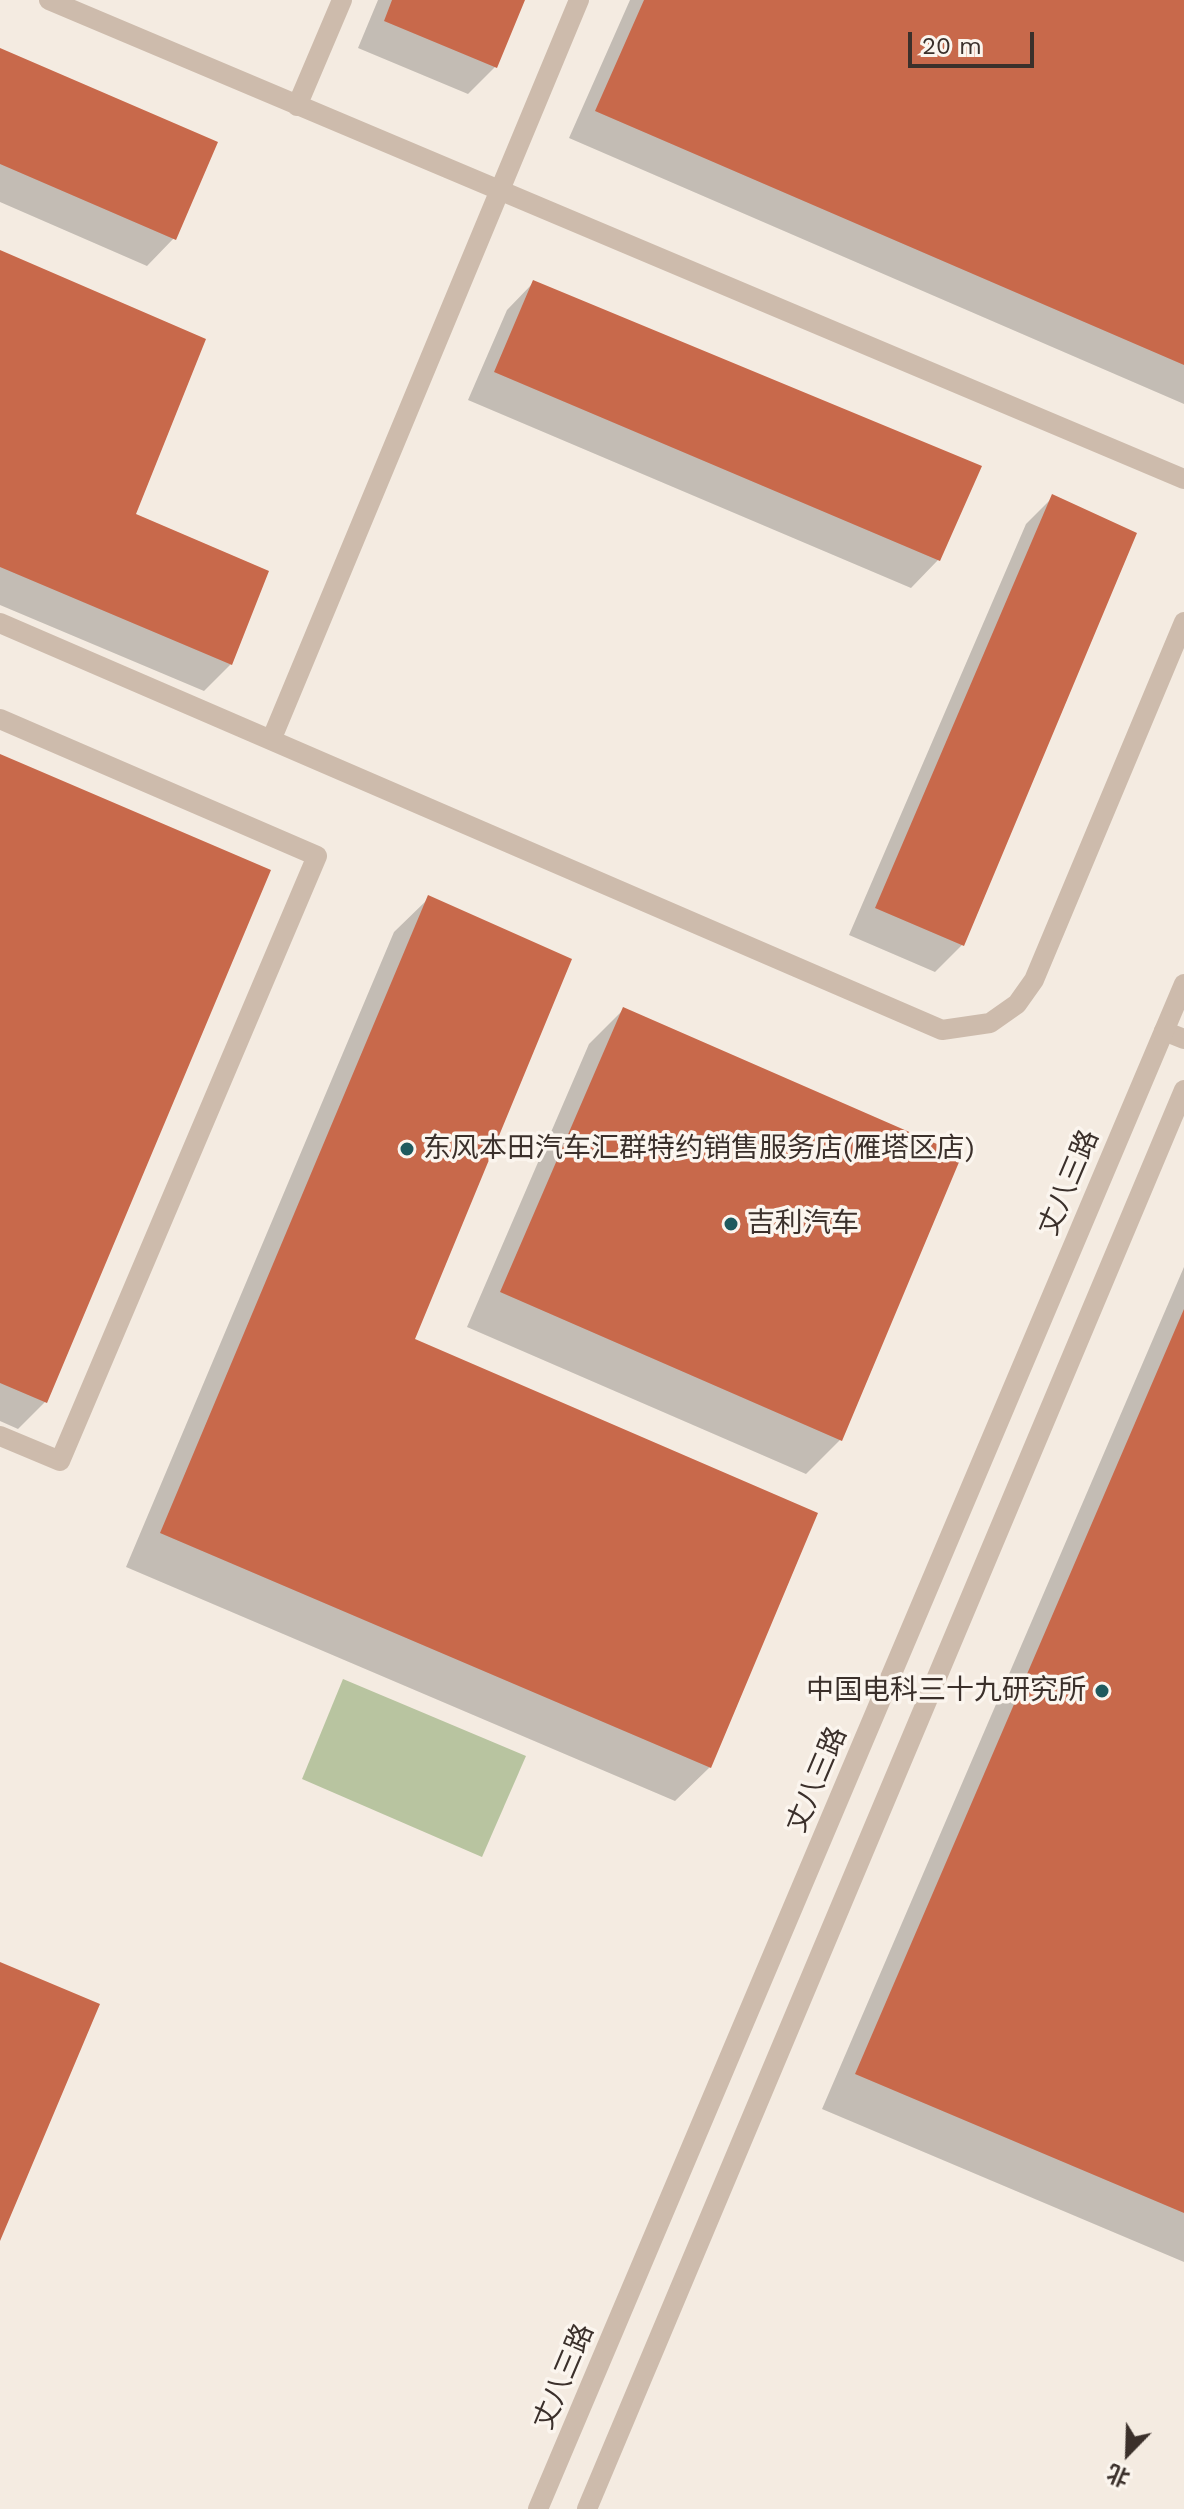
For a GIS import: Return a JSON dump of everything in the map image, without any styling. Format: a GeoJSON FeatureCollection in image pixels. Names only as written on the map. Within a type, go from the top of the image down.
{"type":"FeatureCollection","features":[{"type":"Feature","properties":{"kind":"street"},"geometry":{"type":"LineString","coordinates":[[49,0],[1184,479]]}},
{"type":"Feature","properties":{"kind":"street"},"geometry":{"type":"LineString","coordinates":[[297,106],[342,0]]}},
{"type":"Feature","properties":{"kind":"street"},"geometry":{"type":"LineString","coordinates":[[272,738],[579,0]]}},
{"type":"Feature","properties":{"kind":"street"},"geometry":{"type":"LineString","coordinates":[[0,623],[942,1030],[990,1023],[1017,1004],[1034,980],[1184,622]]}},
{"type":"Feature","properties":{"kind":"street"},"geometry":{"type":"LineString","coordinates":[[0,719],[317,856],[60,1461],[0,1436]]}},
{"type":"Feature","properties":{"kind":"street","name":"丈八三路"},"geometry":{"type":"LineString","coordinates":[[538,2509],[1184,984]]}},
{"type":"Feature","properties":{"kind":"street"},"geometry":{"type":"LineString","coordinates":[[1164,1031],[1184,1039]]}},
{"type":"Feature","properties":{"kind":"street"},"geometry":{"type":"LineString","coordinates":[[587,2509],[1184,1090]]}},
{"type":"Feature","properties":{"kind":"green space"},"geometry":{"type":"Polygon","coordinates":[[[343,1679],[526,1756],[482,1857],[302,1779],[343,1679]]]}},
{"type":"Feature","properties":{"kind":"building"},"geometry":{"type":"Polygon","coordinates":[[[392,0],[525,0],[497,68],[384,21],[392,0]]]}},
{"type":"Feature","properties":{"kind":"building"},"geometry":{"type":"Polygon","coordinates":[[[644,0],[1184,0],[1184,365],[595,111],[644,0]]]}},
{"type":"Feature","properties":{"kind":"building"},"geometry":{"type":"Polygon","coordinates":[[[0,48],[218,142],[176,240],[0,164],[0,48]]]}},
{"type":"Feature","properties":{"kind":"building"},"geometry":{"type":"Polygon","coordinates":[[[0,250],[206,339],[136,514],[269,571],[232,665],[0,567],[0,250]]]}},
{"type":"Feature","properties":{"kind":"building"},"geometry":{"type":"Polygon","coordinates":[[[533,280],[982,466],[940,561],[494,372],[533,280]]]}},
{"type":"Feature","properties":{"kind":"building"},"geometry":{"type":"Polygon","coordinates":[[[1052,494],[1137,533],[964,946],[875,908],[1052,494]]]}},
{"type":"Feature","properties":{"kind":"building"},"geometry":{"type":"Polygon","coordinates":[[[0,754],[271,870],[47,1403],[0,1383],[0,754]]]}},
{"type":"Feature","properties":{"kind":"building","name":"东风本田汽车汇群特约销售服务店(雁塔区店)"},"geometry":{"type":"Polygon","coordinates":[[[428,895],[572,959],[415,1339],[818,1513],[711,1768],[160,1533],[428,895]]]}},
{"type":"Feature","properties":{"kind":"building","name":"吉利汽车"},"geometry":{"type":"Polygon","coordinates":[[[623,1007],[962,1155],[842,1441],[500,1292],[623,1007]]]}},
{"type":"Feature","properties":{"kind":"building","name":"中国电科三十九研究所"},"geometry":{"type":"Polygon","coordinates":[[[1184,1309],[1184,2213],[855,2074],[1184,1309]]]}},
{"type":"Feature","properties":{"kind":"building"},"geometry":{"type":"Polygon","coordinates":[[[0,1962],[100,2004],[0,2241],[0,1962]]]}},
{"type":"Feature","properties":{"kind":"place","name":"东风本田汽车汇群特约销售服务店(雁塔区店)"},"geometry":{"type":"Point","coordinates":[407,1149]}},
{"type":"Feature","properties":{"kind":"place","name":"吉利汽车"},"geometry":{"type":"Point","coordinates":[731,1224]}},
{"type":"Feature","properties":{"kind":"place","name":"中国电科三十九研究所"},"geometry":{"type":"Point","coordinates":[1102,1691]}}]}
